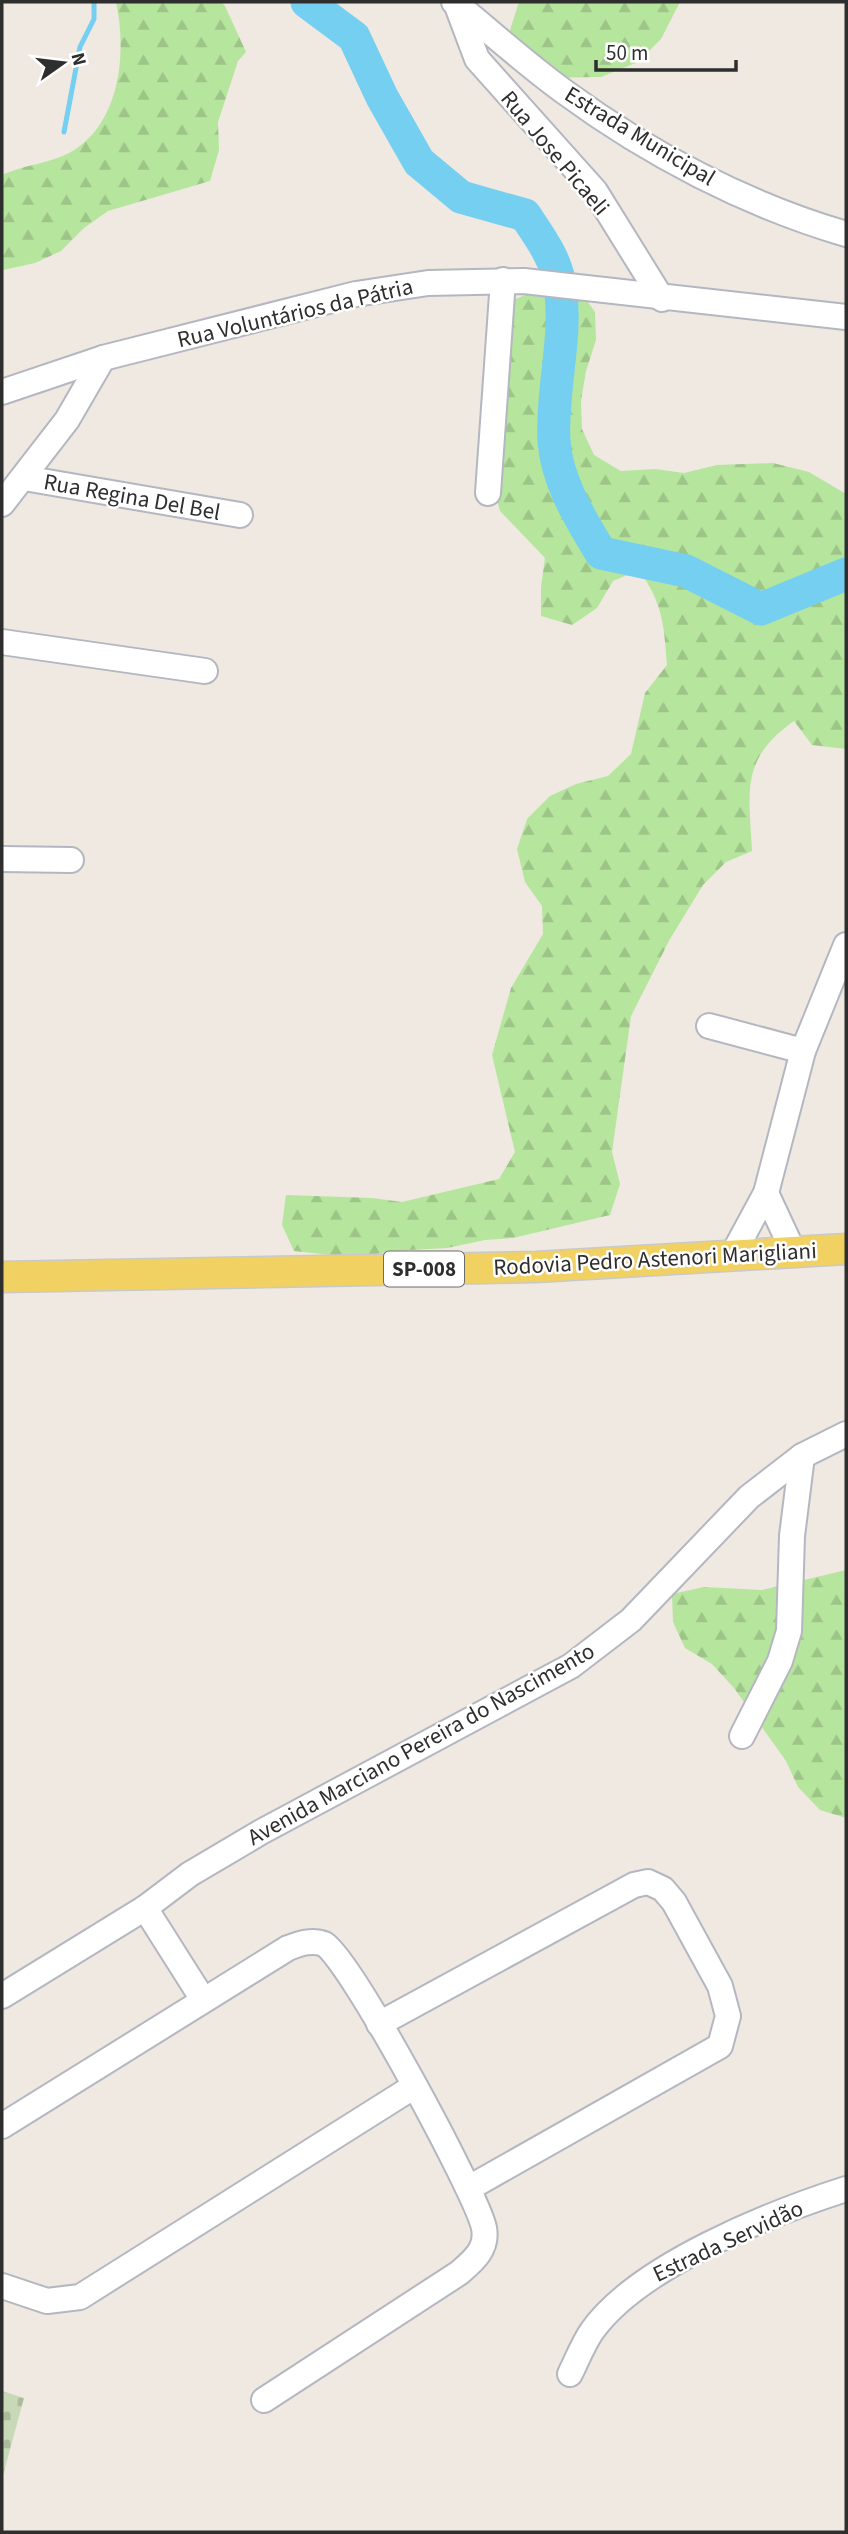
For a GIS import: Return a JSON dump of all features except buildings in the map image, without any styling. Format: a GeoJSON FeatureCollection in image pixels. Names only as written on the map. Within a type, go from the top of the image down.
{"type":"FeatureCollection","features":[{"type":"Feature","properties":{"kind":"main road","name":"Rodovia Pedro Astenori Marigliani"},"geometry":{"type":"LineString","coordinates":[[2,1277],[536,1267],[733,1254],[846,1250]]}},
{"type":"Feature","properties":{"kind":"street","name":"Estrada Municipal"},"geometry":{"type":"LineString","coordinates":[[455,2],[566,93],[661,154],[753,202],[846,234]]}},
{"type":"Feature","properties":{"kind":"street","name":"Rua Jose Picaeli"},"geometry":{"type":"LineString","coordinates":[[455,2],[477,59],[594,191],[662,299]]}},
{"type":"Feature","properties":{"kind":"street","name":"Rua Voluntários da Pátria"},"geometry":{"type":"LineString","coordinates":[[2,391],[103,358],[356,294],[428,284],[514,281],[846,317]]}},
{"type":"Feature","properties":{"kind":"street"},"geometry":{"type":"LineString","coordinates":[[488,493],[514,281]]}},
{"type":"Feature","properties":{"kind":"street","name":"Rua Regina Del Bel"},"geometry":{"type":"LineString","coordinates":[[2,504],[67,419],[103,358]]}},
{"type":"Feature","properties":{"kind":"street","name":"Rua Regina Del Bel"},"geometry":{"type":"LineString","coordinates":[[24,478],[240,516]]}},
{"type":"Feature","properties":{"kind":"street"},"geometry":{"type":"LineString","coordinates":[[2,642],[205,671]]}},
{"type":"Feature","properties":{"kind":"street"},"geometry":{"type":"LineString","coordinates":[[2,859],[71,860]]}},
{"type":"Feature","properties":{"kind":"street"},"geometry":{"type":"LineString","coordinates":[[733,1254],[766,1193],[803,1051],[846,945]]}},
{"type":"Feature","properties":{"kind":"street"},"geometry":{"type":"LineString","coordinates":[[709,1026],[803,1051]]}},
{"type":"Feature","properties":{"kind":"street"},"geometry":{"type":"LineString","coordinates":[[766,1193],[793,1251]]}},
{"type":"Feature","properties":{"kind":"street","name":"Avenida Marciano Pereira do Nascimento"},"geometry":{"type":"LineString","coordinates":[[2,1996],[145,1908],[190,1874],[261,1832],[571,1666],[631,1620],[749,1497],[802,1456],[846,1434]]}},
{"type":"Feature","properties":{"kind":"street"},"geometry":{"type":"LineString","coordinates":[[742,1736],[780,1661],[789,1631],[792,1536],[802,1456]]}},
{"type":"Feature","properties":{"kind":"street"},"geometry":{"type":"LineString","coordinates":[[379,2024],[634,1885],[648,1882],[663,1889],[674,1902],[720,1986],[729,2016],[720,2046],[469,2189]]}},
{"type":"Feature","properties":{"kind":"street"},"geometry":{"type":"LineString","coordinates":[[145,1908],[202,1998]]}},
{"type":"Feature","properties":{"kind":"street"},"geometry":{"type":"LineString","coordinates":[[2,2126],[202,1998],[288,1948],[312,1941],[325,1944],[339,1958],[379,2024],[469,2189],[484,2229],[484,2243],[477,2258],[459,2273],[264,2400]]}},
{"type":"Feature","properties":{"kind":"street"},"geometry":{"type":"LineString","coordinates":[[2,2286],[47,2301],[80,2297],[413,2087]]}},
{"type":"Feature","properties":{"kind":"street","name":"Estrada Servidão"},"geometry":{"type":"LineString","coordinates":[[569,2374],[592,2331],[634,2288],[657,2272],[780,2214],[846,2189]]}},
{"type":"Feature","properties":{"kind":"green space"},"geometry":{"type":"Polygon","coordinates":[[[116,2],[221,2],[225,6],[246,52],[238,61],[218,122],[219,150],[210,181],[108,211],[84,228],[61,251],[35,263],[3,270],[2,175],[69,153],[86,141],[100,125],[110,106],[120,64],[121,43],[116,2]]]}},
{"type":"Feature","properties":{"kind":"green space"},"geometry":{"type":"Polygon","coordinates":[[[519,2],[680,2],[661,39],[638,62],[601,77],[544,78],[518,62],[510,30],[519,2]]]}},
{"type":"Feature","properties":{"kind":"green space"},"geometry":{"type":"Polygon","coordinates":[[[577,287],[595,312],[596,340],[586,371],[581,401],[582,429],[594,455],[621,471],[655,469],[684,473],[717,465],[773,463],[809,472],[846,494],[846,749],[812,745],[794,721],[764,749],[756,763],[750,794],[752,851],[726,862],[703,885],[670,939],[631,1016],[612,1152],[620,1184],[610,1215],[513,1238],[485,1240],[447,1248],[391,1251],[358,1258],[294,1251],[282,1225],[286,1195],[372,1198],[402,1202],[499,1179],[515,1152],[492,1055],[511,988],[543,934],[542,906],[525,882],[517,849],[527,819],[550,796],[576,784],[608,776],[631,754],[645,693],[667,665],[658,604],[639,570],[613,581],[597,608],[572,625],[541,616],[545,558],[500,511],[481,436],[480,408],[492,313],[513,300],[532,293],[577,287]]]}},
{"type":"Feature","properties":{"kind":"green space"},"geometry":{"type":"Polygon","coordinates":[[[846,1570],[846,1818],[820,1810],[798,1787],[786,1761],[734,1688],[712,1664],[685,1648],[673,1622],[672,1594],[704,1587],[762,1590],[846,1570]]]}},
{"type":"Feature","properties":{"kind":"green space"},"geometry":{"type":"Polygon","coordinates":[[[2,2391],[24,2398],[2,2479],[2,2391]]]}},
{"type":"Feature","properties":{"kind":"waterway"},"geometry":{"type":"LineString","coordinates":[[64,132],[80,47],[94,19],[94,2]]}},
{"type":"Feature","properties":{"kind":"waterway"},"geometry":{"type":"LineString","coordinates":[[307,2],[354,37],[382,97],[419,162],[461,197],[525,215],[547,249],[558,276],[562,305],[554,422],[556,456],[571,499],[601,553],[686,571],[761,609],[846,574]]}}]}
